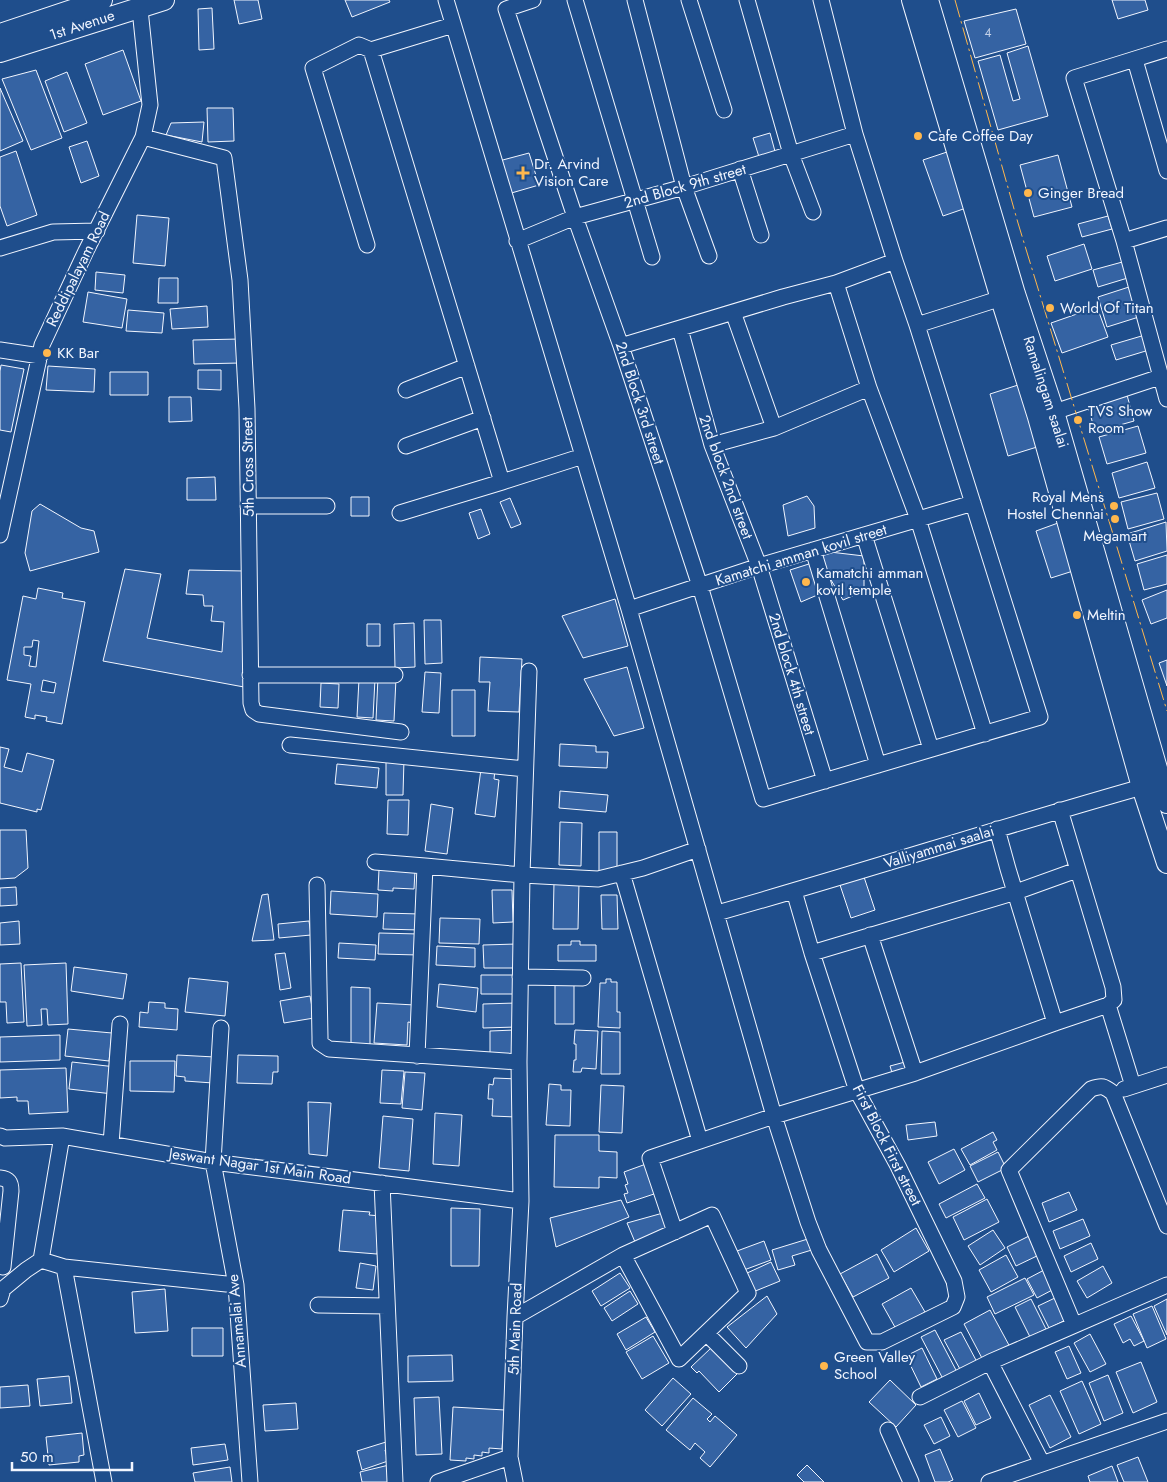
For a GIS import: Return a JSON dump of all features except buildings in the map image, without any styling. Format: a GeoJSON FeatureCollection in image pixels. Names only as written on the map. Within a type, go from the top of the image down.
{"type":"FeatureCollection","features":[{"type":"Feature","properties":{"kind":"main road","name":"1st Avenue"},"geometry":{"type":"LineString","coordinates":[[0,34],[102,0]]}},
{"type":"Feature","properties":{"kind":"main road","name":"1st Avenue"},"geometry":{"type":"LineString","coordinates":[[0,52],[139,4],[164,0]]}},
{"type":"Feature","properties":{"kind":"main road"},"geometry":{"type":"LineString","coordinates":[[925,2],[1008,296],[1046,415],[1080,534],[1159,790],[1167,862]]}},
{"type":"Feature","properties":{"kind":"street"},"geometry":{"type":"LineString","coordinates":[[446,0],[629,609],[774,1116]]}},
{"type":"Feature","properties":{"kind":"street","name":"2nd Block 3rd street"},"geometry":{"type":"LineString","coordinates":[[533,0],[506,9],[575,217],[621,346],[700,586],[763,799],[825,781]]}},
{"type":"Feature","properties":{"kind":"street"},"geometry":{"type":"LineString","coordinates":[[575,0],[652,257]]}},
{"type":"Feature","properties":{"kind":"street"},"geometry":{"type":"LineString","coordinates":[[635,0],[684,187],[708,256]]}},
{"type":"Feature","properties":{"kind":"street"},"geometry":{"type":"LineString","coordinates":[[689,0],[724,110]]}},
{"type":"Feature","properties":{"kind":"street"},"geometry":{"type":"LineString","coordinates":[[747,0],[791,154],[813,212]]}},
{"type":"Feature","properties":{"kind":"street"},"geometry":{"type":"LineString","coordinates":[[821,0],[855,134],[1040,717],[825,781]]}},
{"type":"Feature","properties":{"kind":"street","name":"Reddipalayam Road"},"geometry":{"type":"LineString","coordinates":[[1,525],[42,345],[143,138],[150,106],[139,4]]}},
{"type":"Feature","properties":{"kind":"street"},"geometry":{"type":"LineString","coordinates":[[367,245],[313,68],[359,45],[371,50],[453,25]]}},
{"type":"Feature","properties":{"kind":"street"},"geometry":{"type":"LineString","coordinates":[[1167,49],[1074,78],[1124,241],[1167,399]]}},
{"type":"Feature","properties":{"kind":"street"},"geometry":{"type":"LineString","coordinates":[[371,50],[502,482]]}},
{"type":"Feature","properties":{"kind":"street"},"geometry":{"type":"LineString","coordinates":[[1135,60],[1167,171]]}},
{"type":"Feature","properties":{"kind":"street","name":"2nd Block 9th street"},"geometry":{"type":"LineString","coordinates":[[517,241],[575,217],[684,187],[855,134]]}},
{"type":"Feature","properties":{"kind":"street","name":"5th Cross Street"},"geometry":{"type":"LineString","coordinates":[[143,138],[224,158],[240,280],[247,409],[250,675],[253,710],[258,714],[401,732]]}},
{"type":"Feature","properties":{"kind":"street"},"geometry":{"type":"LineString","coordinates":[[740,169],[761,236]]}},
{"type":"Feature","properties":{"kind":"street"},"geometry":{"type":"LineString","coordinates":[[1124,241],[1167,228]]}},
{"type":"Feature","properties":{"kind":"street"},"geometry":{"type":"LineString","coordinates":[[0,248],[53,232],[97,230]]}},
{"type":"Feature","properties":{"kind":"street"},"geometry":{"type":"LineString","coordinates":[[621,346],[836,283],[895,261]]}},
{"type":"Feature","properties":{"kind":"street"},"geometry":{"type":"LineString","coordinates":[[836,283],[869,388],[918,519],[985,734]]}},
{"type":"Feature","properties":{"kind":"street"},"geometry":{"type":"LineString","coordinates":[[917,325],[1008,296]]}},
{"type":"Feature","properties":{"kind":"street"},"geometry":{"type":"LineString","coordinates":[[733,312],[774,428]]}},
{"type":"Feature","properties":{"kind":"street","name":"2nd block 2nd street"},"geometry":{"type":"LineString","coordinates":[[680,329],[712,445],[759,566]]}},
{"type":"Feature","properties":{"kind":"street"},"geometry":{"type":"LineString","coordinates":[[0,350],[40,356]]}},
{"type":"Feature","properties":{"kind":"street"},"geometry":{"type":"LineString","coordinates":[[406,390],[467,366]]}},
{"type":"Feature","properties":{"kind":"street"},"geometry":{"type":"LineString","coordinates":[[1046,415],[1160,377]]}},
{"type":"Feature","properties":{"kind":"street"},"geometry":{"type":"LineString","coordinates":[[712,445],[774,428],[869,388]]}},
{"type":"Feature","properties":{"kind":"street"},"geometry":{"type":"LineString","coordinates":[[406,446],[483,418]]}},
{"type":"Feature","properties":{"kind":"street"},"geometry":{"type":"LineString","coordinates":[[400,513],[583,456]]}},
{"type":"Feature","properties":{"kind":"street","name":"Kamatchi amman kovil street"},"geometry":{"type":"LineString","coordinates":[[629,609],[759,566],[973,503]]}},
{"type":"Feature","properties":{"kind":"street"},"geometry":{"type":"LineString","coordinates":[[248,506],[327,506]]}},
{"type":"Feature","properties":{"kind":"street"},"geometry":{"type":"LineString","coordinates":[[864,535],[931,749]]}},
{"type":"Feature","properties":{"kind":"street"},"geometry":{"type":"LineString","coordinates":[[813,550],[878,765]]}},
{"type":"Feature","properties":{"kind":"street","name":"2nd block 4th street"},"geometry":{"type":"LineString","coordinates":[[759,566],[825,781]]}},
{"type":"Feature","properties":{"kind":"street","name":"5th Main Road"},"geometry":{"type":"LineString","coordinates":[[515,1482],[510,1457],[521,1201],[520,977],[529,671]]}},
{"type":"Feature","properties":{"kind":"street"},"geometry":{"type":"LineString","coordinates":[[250,675],[395,675]]}},
{"type":"Feature","properties":{"kind":"street"},"geometry":{"type":"LineString","coordinates":[[290,745],[525,769]]}},
{"type":"Feature","properties":{"kind":"street","name":"Valliyammai saalai"},"geometry":{"type":"LineString","coordinates":[[717,913],[1060,810],[1159,790]]}},
{"type":"Feature","properties":{"kind":"street"},"geometry":{"type":"LineString","coordinates":[[675,1232],[650,1158],[774,1116],[915,1074],[1055,1022],[1108,1005],[1114,1000],[1114,987],[1060,810]]}},
{"type":"Feature","properties":{"kind":"street"},"geometry":{"type":"LineString","coordinates":[[997,829],[1055,1022]]}},
{"type":"Feature","properties":{"kind":"street"},"geometry":{"type":"LineString","coordinates":[[375,862],[522,875],[598,879],[643,868],[698,849]]}},
{"type":"Feature","properties":{"kind":"street"},"geometry":{"type":"LineString","coordinates":[[417,1056],[425,866]]}},
{"type":"Feature","properties":{"kind":"street"},"geometry":{"type":"LineString","coordinates":[[812,953],[1016,892],[1077,870]]}},
{"type":"Feature","properties":{"kind":"street"},"geometry":{"type":"LineString","coordinates":[[622,873],[700,1141]]}},
{"type":"Feature","properties":{"kind":"street"},"geometry":{"type":"LineString","coordinates":[[317,885],[320,1043],[329,1049],[519,1062]]}},
{"type":"Feature","properties":{"kind":"street","name":"First Block First street"},"geometry":{"type":"LineString","coordinates":[[774,1116],[808,1222],[819,1250],[867,1342],[882,1342],[953,1307],[957,1297],[954,1281],[898,1166],[857,1091],[794,891]]}},
{"type":"Feature","properties":{"kind":"street"},"geometry":{"type":"LineString","coordinates":[[870,935],[915,1074]]}},
{"type":"Feature","properties":{"kind":"street"},"geometry":{"type":"LineString","coordinates":[[520,977],[583,978]]}},
{"type":"Feature","properties":{"kind":"street"},"geometry":{"type":"LineString","coordinates":[[1108,1005],[1133,1086]]}},
{"type":"Feature","properties":{"kind":"street"},"geometry":{"type":"LineString","coordinates":[[111,1144],[120,1024]]}},
{"type":"Feature","properties":{"kind":"street","name":"Annamalai Ave"},"geometry":{"type":"LineString","coordinates":[[221,1028],[213,1162],[236,1285],[250,1482]]}},
{"type":"Feature","properties":{"kind":"street"},"geometry":{"type":"LineString","coordinates":[[1114,1093],[1167,1075]]}},
{"type":"Feature","properties":{"kind":"street"},"geometry":{"type":"LineString","coordinates":[[1074,1325],[1009,1170],[1091,1089],[1097,1086],[1105,1086],[1114,1093],[1167,1226]]}},
{"type":"Feature","properties":{"kind":"street","name":"Jeswant Nagar 1st Main Road"},"geometry":{"type":"LineString","coordinates":[[0,1136],[5,1138],[62,1136],[213,1162],[521,1201]]}},
{"type":"Feature","properties":{"kind":"street"},"geometry":{"type":"LineString","coordinates":[[0,1299],[3,1289],[41,1260],[62,1136]]}},
{"type":"Feature","properties":{"kind":"street"},"geometry":{"type":"LineString","coordinates":[[0,1178],[7,1180],[11,1184],[3,1267]]}},
{"type":"Feature","properties":{"kind":"street"},"geometry":{"type":"LineString","coordinates":[[382,1183],[395,1482]]}},
{"type":"Feature","properties":{"kind":"street"},"geometry":{"type":"LineString","coordinates":[[515,1316],[623,1255],[712,1215],[748,1293],[679,1359],[623,1255]]}},
{"type":"Feature","properties":{"kind":"street"},"geometry":{"type":"LineString","coordinates":[[41,1260],[64,1267],[236,1285]]}},
{"type":"Feature","properties":{"kind":"street"},"geometry":{"type":"LineString","coordinates":[[64,1267],[104,1482]]}},
{"type":"Feature","properties":{"kind":"street"},"geometry":{"type":"LineString","coordinates":[[920,1397],[990,1362],[1167,1285]]}},
{"type":"Feature","properties":{"kind":"street"},"geometry":{"type":"LineString","coordinates":[[318,1305],[387,1306]]}},
{"type":"Feature","properties":{"kind":"street"},"geometry":{"type":"LineString","coordinates":[[706,1333],[739,1366]]}},
{"type":"Feature","properties":{"kind":"street"},"geometry":{"type":"LineString","coordinates":[[990,1362],[1042,1463]]}},
{"type":"Feature","properties":{"kind":"street"},"geometry":{"type":"LineString","coordinates":[[989,1482],[1167,1421]]}},
{"type":"Feature","properties":{"kind":"street"},"geometry":{"type":"LineString","coordinates":[[888,1430],[911,1482]]}},
{"type":"Feature","properties":{"kind":"street"},"geometry":{"type":"LineString","coordinates":[[438,1482],[510,1457]]}},
{"type":"Feature","properties":{"kind":"power"},"geometry":{"type":"LineString","coordinates":[[955,0],[1018,223],[1167,711]]}},
{"type":"Feature","properties":{"kind":"place","name":"Cafe Coffee Day"},"geometry":{"type":"Point","coordinates":[918,136]}},
{"type":"Feature","properties":{"kind":"place","name":"Dr. Arvind Vision Care"},"geometry":{"type":"Point","coordinates":[523,173]}},
{"type":"Feature","properties":{"kind":"place","name":"Ginger Bread"},"geometry":{"type":"Point","coordinates":[1028,193]}},
{"type":"Feature","properties":{"kind":"place","name":"World Of Titan"},"geometry":{"type":"Point","coordinates":[1050,308]}},
{"type":"Feature","properties":{"kind":"place","name":"KK Bar"},"geometry":{"type":"Point","coordinates":[47,353]}},
{"type":"Feature","properties":{"kind":"place","name":"TVS Show Room"},"geometry":{"type":"Point","coordinates":[1078,420]}},
{"type":"Feature","properties":{"kind":"place","name":"Royal Mens Hostel Chennai"},"geometry":{"type":"Point","coordinates":[1114,506]}},
{"type":"Feature","properties":{"kind":"place","name":"Megamart"},"geometry":{"type":"Point","coordinates":[1115,519]}},
{"type":"Feature","properties":{"kind":"place","name":"Kamatchi amman kovil temple"},"geometry":{"type":"Point","coordinates":[806,582]}},
{"type":"Feature","properties":{"kind":"place","name":"Meltin"},"geometry":{"type":"Point","coordinates":[1077,615]}},
{"type":"Feature","properties":{"kind":"place","name":"Green Valley School"},"geometry":{"type":"Point","coordinates":[824,1366]}}]}
